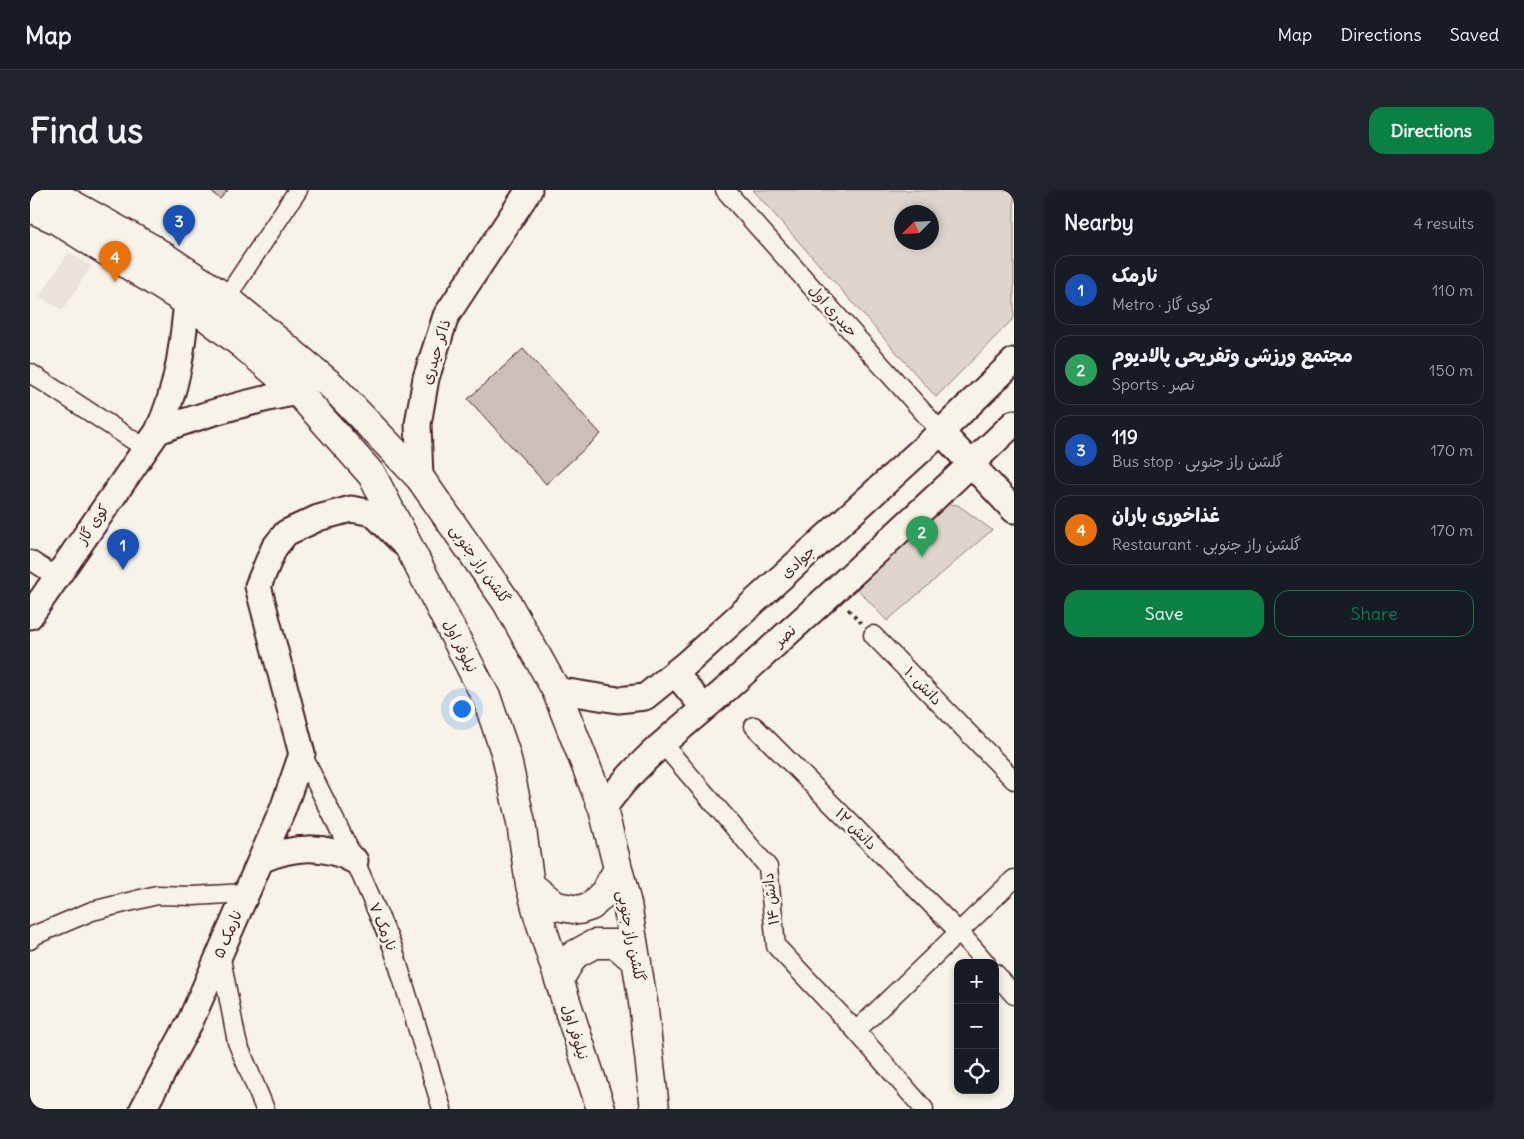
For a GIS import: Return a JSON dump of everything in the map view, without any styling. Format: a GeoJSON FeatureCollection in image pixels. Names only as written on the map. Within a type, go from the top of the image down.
{"type":"FeatureCollection","features":[{"type":"Feature","properties":{"kind":"main road","name":"گلشن راز جنوبی"},"geometry":{"type":"LineString","coordinates":[[46,190],[150,248],[226,298],[332,386],[420,478],[506,601],[556,690],[603,809],[617,871],[627,904],[637,962],[655,1109]]}},
{"type":"Feature","properties":{"kind":"main road"},"geometry":{"type":"LineString","coordinates":[[30,208],[55,220],[187,302],[244,345],[298,392],[372,475],[410,550]]}},
{"type":"Feature","properties":{"kind":"main road","name":"نیلوفر اول"},"geometry":{"type":"LineString","coordinates":[[410,550],[487,699],[506,755],[521,824],[530,885],[601,1109]]}},
{"type":"Feature","properties":{"kind":"main road"},"geometry":{"type":"LineString","coordinates":[[530,885],[556,906],[579,910],[591,906],[605,892],[617,871]]}},
{"type":"Feature","properties":{"kind":"main road"},"geometry":{"type":"LineString","coordinates":[[559,980],[574,955],[594,944],[616,944],[637,962]]}},
{"type":"Feature","properties":{"kind":"street"},"geometry":{"type":"LineString","coordinates":[[78,190],[97,217]]}},
{"type":"Feature","properties":{"kind":"street"},"geometry":{"type":"LineString","coordinates":[[226,298],[298,190]]}},
{"type":"Feature","properties":{"kind":"street","name":"ذاکر حیدری"},"geometry":{"type":"LineString","coordinates":[[420,478],[418,424],[426,378],[446,316],[529,190]]}},
{"type":"Feature","properties":{"kind":"street","name":"حیدری اول"},"geometry":{"type":"LineString","coordinates":[[725,190],[941,432]]}},
{"type":"Feature","properties":{"kind":"street","name":"کوی گاز"},"geometry":{"type":"LineString","coordinates":[[30,616],[151,440],[172,401],[178,374],[187,302]]}},
{"type":"Feature","properties":{"kind":"street","name":"جوادی"},"geometry":{"type":"LineString","coordinates":[[556,690],[618,700],[645,697],[675,673],[941,432],[1014,361]]}},
{"type":"Feature","properties":{"kind":"street"},"geometry":{"type":"LineString","coordinates":[[30,373],[151,440],[206,413],[298,392]]}},
{"type":"Feature","properties":{"kind":"street"},"geometry":{"type":"LineString","coordinates":[[971,465],[1014,423]]}},
{"type":"Feature","properties":{"kind":"street"},"geometry":{"type":"LineString","coordinates":[[941,432],[1014,510]]}},
{"type":"Feature","properties":{"kind":"street","name":"نصر"},"geometry":{"type":"LineString","coordinates":[[603,809],[620,783],[662,742],[704,708],[971,465]]}},
{"type":"Feature","properties":{"kind":"street","name":"نیلوفر اول"},"geometry":{"type":"LineString","coordinates":[[302,754],[258,586],[274,548],[286,533],[318,518],[351,509],[373,514],[410,550]]}},
{"type":"Feature","properties":{"kind":"street"},"geometry":{"type":"LineString","coordinates":[[30,560],[57,577]]}},
{"type":"Feature","properties":{"kind":"street","name":"دانش ۱۰"},"geometry":{"type":"LineString","coordinates":[[873,634],[1014,780]]}},
{"type":"Feature","properties":{"kind":"street"},"geometry":{"type":"LineString","coordinates":[[675,673],[704,708]]}},
{"type":"Feature","properties":{"kind":"street","name":"دانش ۱۲"},"geometry":{"type":"LineString","coordinates":[[754,726],[959,932],[983,959]]}},
{"type":"Feature","properties":{"kind":"street","name":"دانش ۱۴"},"geometry":{"type":"LineString","coordinates":[[662,742],[768,867],[776,946],[856,1031],[924,1109]]}},
{"type":"Feature","properties":{"kind":"street","name":"نارمک ۵"},"geometry":{"type":"LineString","coordinates":[[143,1109],[190,1022],[261,860],[302,754]]}},
{"type":"Feature","properties":{"kind":"street","name":"نارمک ۷"},"geometry":{"type":"LineString","coordinates":[[302,754],[355,861],[393,948],[442,1109]]}},
{"type":"Feature","properties":{"kind":"street"},"geometry":{"type":"LineString","coordinates":[[261,860],[278,852],[321,848],[340,853],[355,861]]}},
{"type":"Feature","properties":{"kind":"street"},"geometry":{"type":"LineString","coordinates":[[856,1031],[1014,879]]}},
{"type":"Feature","properties":{"kind":"street"},"geometry":{"type":"LineString","coordinates":[[30,940],[34,935],[92,911],[157,895],[246,894]]}},
{"type":"Feature","properties":{"kind":"street"},"geometry":{"type":"LineString","coordinates":[[220,953],[237,1042],[265,1109]]}},
{"type":"Feature","properties":{"kind":"street"},"geometry":{"type":"LineString","coordinates":[[999,977],[1014,994]]}},
{"type":"Feature","properties":{"kind":"path"},"geometry":{"type":"LineString","coordinates":[[831,593],[873,634]]}},
{"type":"Feature","properties":{"kind":"shaded area"},"geometry":{"type":"Polygon","coordinates":[[[753,190],[1014,190],[1014,318],[936,397],[753,190]]]}},
{"type":"Feature","properties":{"kind":"shaded area"},"geometry":{"type":"Polygon","coordinates":[[[69,252],[91,266],[63,310],[39,297],[69,252]]]}},
{"type":"Feature","properties":{"kind":"shaded area"},"geometry":{"type":"Polygon","coordinates":[[[949,504],[958,505],[992,530],[887,621],[853,584],[935,509],[949,504]]]}},
{"type":"Feature","properties":{"kind":"building"},"geometry":{"type":"Polygon","coordinates":[[[209,190],[228,190],[220,199],[209,190]]]}},
{"type":"Feature","properties":{"kind":"building"},"geometry":{"type":"Polygon","coordinates":[[[523,349],[601,434],[546,484],[468,399],[523,349]]]}},
{"type":"Feature","properties":{"kind":"place","name":"119"},"geometry":{"type":"Point","coordinates":[179,246]}},
{"type":"Feature","properties":{"kind":"place","name":"غذاخوری باران"},"geometry":{"type":"Point","coordinates":[115,282]}},
{"type":"Feature","properties":{"kind":"place","name":"مجتمع ورزشی وتفریحی پالادیوم"},"geometry":{"type":"Point","coordinates":[922,557]}},
{"type":"Feature","properties":{"kind":"place","name":"نارمک"},"geometry":{"type":"Point","coordinates":[123,570]}}]}
